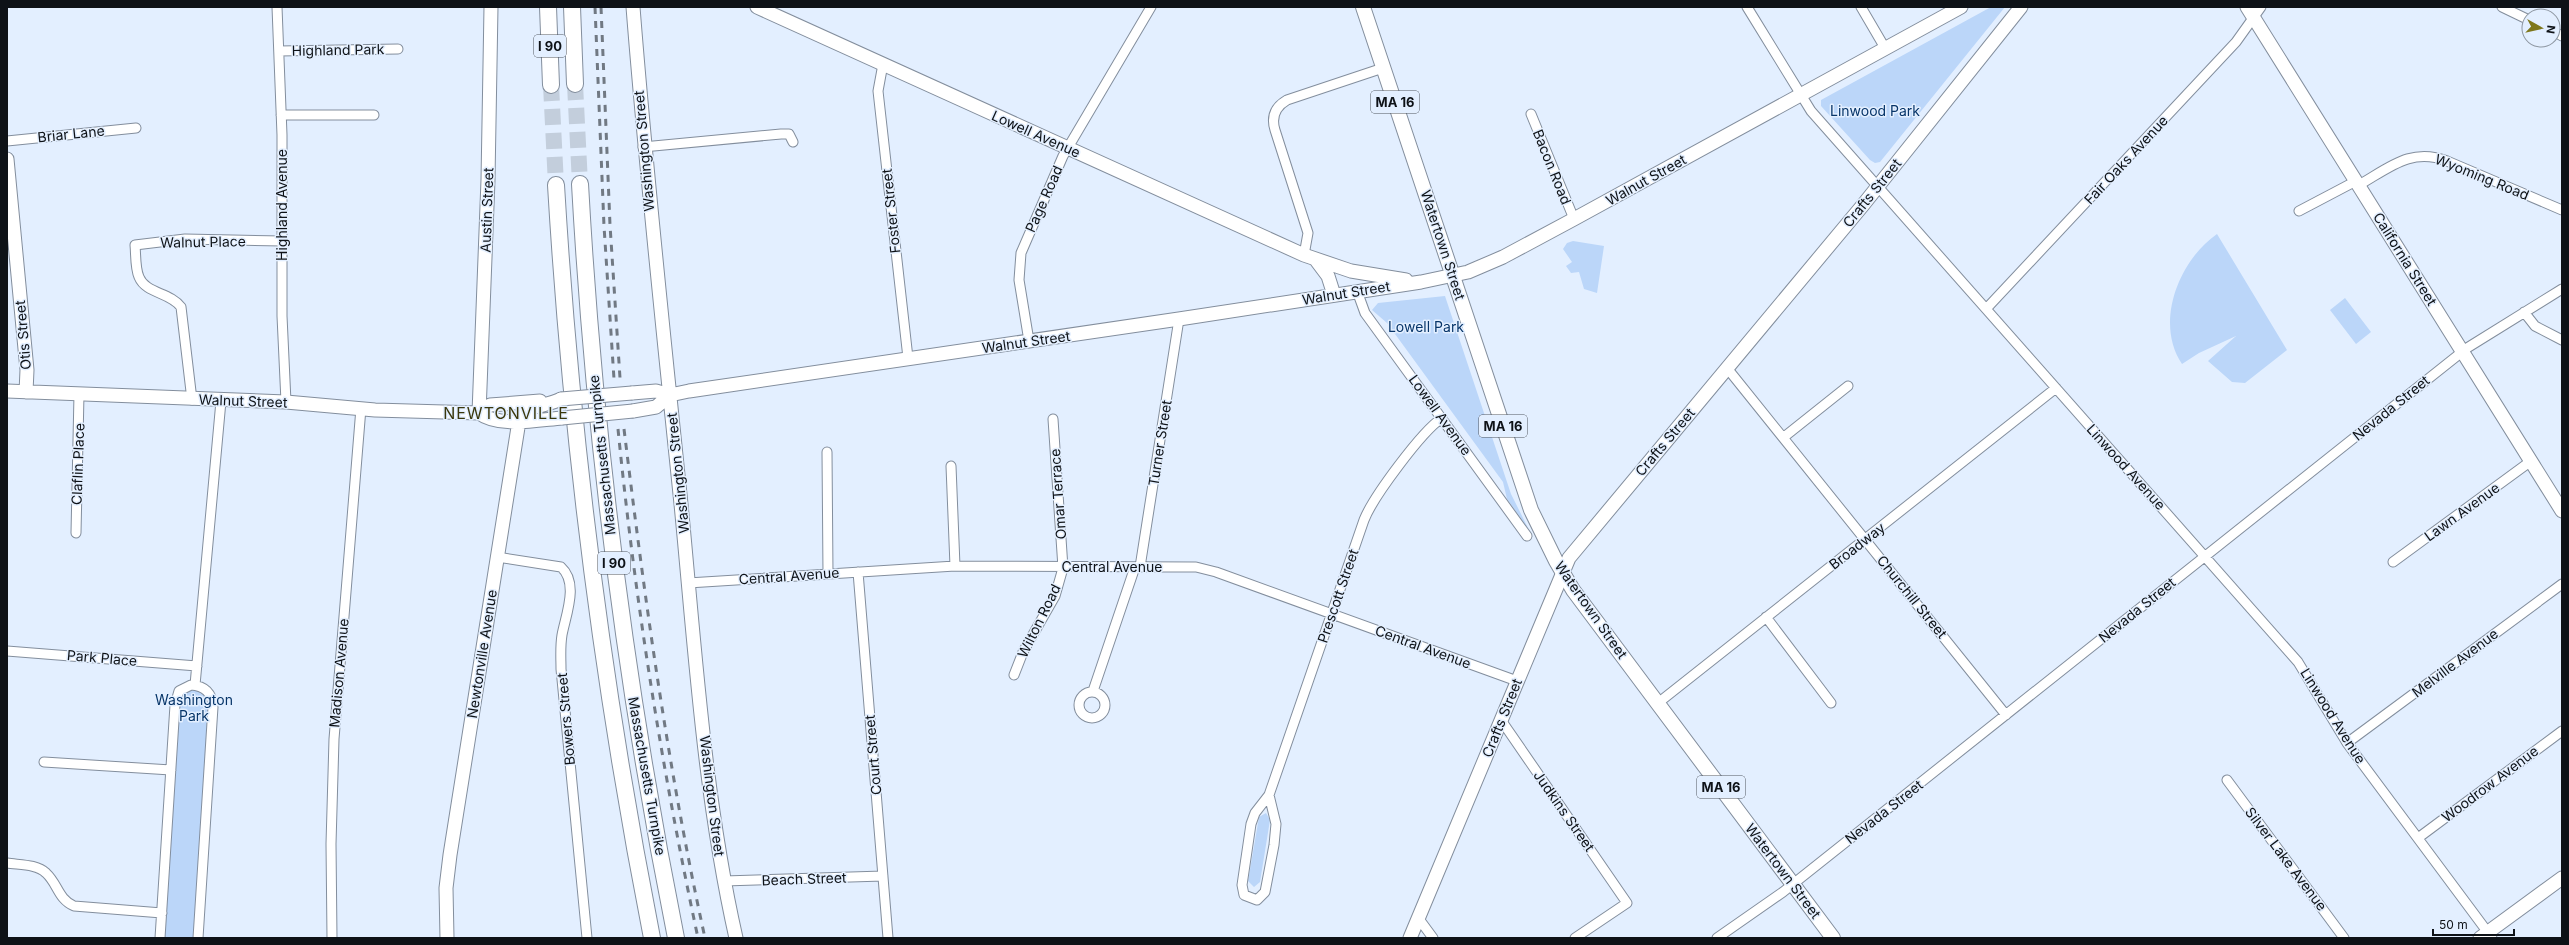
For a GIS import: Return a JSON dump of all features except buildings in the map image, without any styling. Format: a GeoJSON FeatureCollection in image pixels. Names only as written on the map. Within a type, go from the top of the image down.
{"type":"FeatureCollection","features":[{"type":"Feature","properties":{"kind":"highway","name":"I 90"},"geometry":{"type":"LineString","coordinates":[[548,7],[551,85]]}},
{"type":"Feature","properties":{"kind":"highway","name":"I 90"},"geometry":{"type":"LineString","coordinates":[[572,7],[575,84]]}},
{"type":"Feature","properties":{"kind":"highway","name":"Massachusetts Turnpike"},"geometry":{"type":"LineString","coordinates":[[580,184],[594,386],[612,550],[640,741],[676,938]]}},
{"type":"Feature","properties":{"kind":"highway","name":"Massachusetts Turnpike"},"geometry":{"type":"LineString","coordinates":[[556,185],[570,374],[591,565],[621,769],[652,938]]}},
{"type":"Feature","properties":{"kind":"main road","name":"Austin Street"},"geometry":{"type":"LineString","coordinates":[[479,413],[488,180],[491,7]]}},
{"type":"Feature","properties":{"kind":"main road","name":"Washington Street"},"geometry":{"type":"LineString","coordinates":[[633,7],[643,147],[708,768],[724,882],[736,938]]}},
{"type":"Feature","properties":{"kind":"main road","name":"Lowell Avenue"},"geometry":{"type":"LineString","coordinates":[[757,7],[1316,260],[1356,272],[1420,282]]}},
{"type":"Feature","properties":{"kind":"main road","name":"Watertown Street"},"geometry":{"type":"LineString","coordinates":[[1362,7],[1531,510],[1562,572],[1833,938]]}},
{"type":"Feature","properties":{"kind":"main road","name":"Walnut Street"},"geometry":{"type":"LineString","coordinates":[[479,413],[486,407],[497,404],[656,391],[670,395],[908,358],[1179,319],[1453,276],[1503,257],[1961,7]]}},
{"type":"Feature","properties":{"kind":"main road","name":"Crafts Street"},"geometry":{"type":"LineString","coordinates":[[1410,938],[1419,920],[1562,572],[1572,554],[1877,187],[2021,7]]}},
{"type":"Feature","properties":{"kind":"main road","name":"California Street"},"geometry":{"type":"LineString","coordinates":[[2254,10],[2357,183],[2562,511]]}},
{"type":"Feature","properties":{"kind":"main road","name":"Otis Street"},"geometry":{"type":"LineString","coordinates":[[7,159],[9,200],[27,370],[26,392]]}},
{"type":"Feature","properties":{"kind":"main road"},"geometry":{"type":"LineString","coordinates":[[1316,260],[1328,276],[1334,294]]}},
{"type":"Feature","properties":{"kind":"main road","name":"Walnut Street"},"geometry":{"type":"LineString","coordinates":[[7,391],[192,400],[286,402],[362,408],[479,413],[488,418],[518,421],[656,408],[670,395]]}},
{"type":"Feature","properties":{"kind":"main road"},"geometry":{"type":"LineString","coordinates":[[518,421],[530,408],[550,404],[561,399]]}},
{"type":"Feature","properties":{"kind":"main road","name":"Newtonville Avenue"},"geometry":{"type":"LineString","coordinates":[[447,938],[446,888],[450,855],[518,421]]}},
{"type":"Feature","properties":{"kind":"main road"},"geometry":{"type":"LineString","coordinates":[[2487,936],[2562,878]]}},
{"type":"Feature","properties":{"kind":"street","name":"Highland Avenue"},"geometry":{"type":"LineString","coordinates":[[277,7],[281,114],[282,241],[286,402]]}},
{"type":"Feature","properties":{"kind":"street","name":"Page Road"},"geometry":{"type":"LineString","coordinates":[[1028,341],[1019,280],[1021,253],[1068,148],[1151,7]]}},
{"type":"Feature","properties":{"kind":"street","name":"Linwood Avenue"},"geometry":{"type":"LineString","coordinates":[[1746,7],[1799,95],[1877,187],[2298,662],[2347,743],[2418,838],[2487,936]]}},
{"type":"Feature","properties":{"kind":"street"},"geometry":{"type":"LineString","coordinates":[[1861,7],[1885,48]]}},
{"type":"Feature","properties":{"kind":"street"},"geometry":{"type":"LineString","coordinates":[[2502,7],[2521,16]]}},
{"type":"Feature","properties":{"kind":"street","name":"Fair Oaks Avenue"},"geometry":{"type":"LineString","coordinates":[[1986,309],[2236,42],[2254,10]]}},
{"type":"Feature","properties":{"kind":"street","name":"Highland Park"},"geometry":{"type":"LineString","coordinates":[[279,51],[398,49]]}},
{"type":"Feature","properties":{"kind":"street","name":"Foster Street"},"geometry":{"type":"LineString","coordinates":[[883,64],[878,91],[908,358]]}},
{"type":"Feature","properties":{"kind":"street"},"geometry":{"type":"LineString","coordinates":[[1304,255],[1308,233],[1275,130],[1273,119],[1275,112],[1281,104],[1287,100],[1383,68]]}},
{"type":"Feature","properties":{"kind":"street"},"geometry":{"type":"LineString","coordinates":[[281,114],[374,115]]}},
{"type":"Feature","properties":{"kind":"street","name":"Bacon Road"},"geometry":{"type":"LineString","coordinates":[[1531,114],[1574,219]]}},
{"type":"Feature","properties":{"kind":"street","name":"Briar Lane"},"geometry":{"type":"LineString","coordinates":[[7,141],[136,128]]}},
{"type":"Feature","properties":{"kind":"street"},"geometry":{"type":"LineString","coordinates":[[643,147],[781,134],[789,134],[793,142]]}},
{"type":"Feature","properties":{"kind":"street","name":"Wyoming Road"},"geometry":{"type":"LineString","coordinates":[[2299,210],[2398,162],[2408,158],[2427,155],[2447,161],[2562,210]]}},
{"type":"Feature","properties":{"kind":"street","name":"Walnut Place"},"geometry":{"type":"LineString","coordinates":[[192,400],[181,307],[177,301],[155,291],[141,282],[138,275],[135,245],[185,240],[282,241]]}},
{"type":"Feature","properties":{"kind":"street","name":"Nevada Street"},"geometry":{"type":"LineString","coordinates":[[1717,938],[1793,884],[2462,352],[2562,288]]}},
{"type":"Feature","properties":{"kind":"street","name":"Lowell Avenue"},"geometry":{"type":"LineString","coordinates":[[1357,291],[1366,313],[1526,536]]}},
{"type":"Feature","properties":{"kind":"street"},"geometry":{"type":"LineString","coordinates":[[2524,312],[2535,326],[2562,340]]}},
{"type":"Feature","properties":{"kind":"street","name":"Turner Street"},"geometry":{"type":"LineString","coordinates":[[1093,691],[1137,566],[1179,319]]}},
{"type":"Feature","properties":{"kind":"street","name":"Churchill Street"},"geometry":{"type":"LineString","coordinates":[[1727,368],[2006,715]]}},
{"type":"Feature","properties":{"kind":"street"},"geometry":{"type":"LineString","coordinates":[[1784,437],[1848,386]]}},
{"type":"Feature","properties":{"kind":"street","name":"Broadway"},"geometry":{"type":"LineString","coordinates":[[1658,703],[2056,388]]}},
{"type":"Feature","properties":{"kind":"street","name":"Claflin Place"},"geometry":{"type":"LineString","coordinates":[[76,533],[80,394]]}},
{"type":"Feature","properties":{"kind":"street"},"geometry":{"type":"LineString","coordinates":[[195,685],[221,400]]}},
{"type":"Feature","properties":{"kind":"street","name":"Madison Avenue"},"geometry":{"type":"LineString","coordinates":[[332,938],[331,844],[334,739],[362,408]]}},
{"type":"Feature","properties":{"kind":"street","name":"Prescott Street"},"geometry":{"type":"LineString","coordinates":[[1269,795],[1276,824],[1274,845],[1265,892],[1257,900],[1244,895],[1242,885],[1251,824],[1255,813],[1269,795],[1364,520],[1373,501],[1428,432],[1442,418]]}},
{"type":"Feature","properties":{"kind":"street","name":"Omar Terrace"},"geometry":{"type":"LineString","coordinates":[[1053,420],[1063,568]]}},
{"type":"Feature","properties":{"kind":"street"},"geometry":{"type":"LineString","coordinates":[[827,452],[828,574]]}},
{"type":"Feature","properties":{"kind":"street","name":"Lawn Avenue"},"geometry":{"type":"LineString","coordinates":[[2393,562],[2531,461]]}},
{"type":"Feature","properties":{"kind":"street"},"geometry":{"type":"LineString","coordinates":[[951,466],[955,566]]}},
{"type":"Feature","properties":{"kind":"street","name":"Bowers Street"},"geometry":{"type":"LineString","coordinates":[[497,557],[561,567],[568,577],[570,593],[562,636],[561,669],[586,938]]}},
{"type":"Feature","properties":{"kind":"street","name":"Central Avenue"},"geometry":{"type":"LineString","coordinates":[[688,583],[955,566],[1063,568],[1137,566],[1196,567],[1211,570],[1517,681]]}},
{"type":"Feature","properties":{"kind":"street","name":"Wilton Road"},"geometry":{"type":"LineString","coordinates":[[1014,675],[1023,652],[1054,596],[1063,568]]}},
{"type":"Feature","properties":{"kind":"street","name":"Court Street"},"geometry":{"type":"LineString","coordinates":[[858,572],[888,938]]}},
{"type":"Feature","properties":{"kind":"street","name":"Melville Avenue"},"geometry":{"type":"LineString","coordinates":[[2347,743],[2562,584]]}},
{"type":"Feature","properties":{"kind":"street"},"geometry":{"type":"LineString","coordinates":[[1766,617],[1830,703]]}},
{"type":"Feature","properties":{"kind":"street","name":"Park Place"},"geometry":{"type":"LineString","coordinates":[[7,651],[197,666]]}},
{"type":"Feature","properties":{"kind":"street"},"geometry":{"type":"LineString","coordinates":[[160,938],[176,698],[185,687],[195,685],[204,688],[210,694],[213,707],[198,938]]}},
{"type":"Feature","properties":{"kind":"street","name":"Judkins Street"},"geometry":{"type":"LineString","coordinates":[[1501,720],[1627,903],[1575,938]]}},
{"type":"Feature","properties":{"kind":"street","name":"Woodrow Avenue"},"geometry":{"type":"LineString","coordinates":[[2418,838],[2562,731]]}},
{"type":"Feature","properties":{"kind":"street"},"geometry":{"type":"LineString","coordinates":[[44,762],[171,770]]}},
{"type":"Feature","properties":{"kind":"street","name":"Silver Lake Avenue"},"geometry":{"type":"LineString","coordinates":[[2227,780],[2344,938]]}},
{"type":"Feature","properties":{"kind":"street"},"geometry":{"type":"LineString","coordinates":[[7,863],[32,867],[46,872],[63,899],[74,906],[162,912]]}},
{"type":"Feature","properties":{"kind":"street","name":"Beach Street"},"geometry":{"type":"LineString","coordinates":[[724,882],[883,876]]}},
{"type":"Feature","properties":{"kind":"street"},"geometry":{"type":"LineString","coordinates":[[1419,920],[1433,938]]}},
{"type":"Feature","properties":{"kind":"green space","name":"Linwood Park"},"geometry":{"type":"Polygon","coordinates":[[[1991,7],[2005,7],[1880,162],[1875,163],[1870,160],[1821,106],[1821,100],[1991,7]]]}},
{"type":"Feature","properties":{"kind":"green space"},"geometry":{"type":"Polygon","coordinates":[[[2217,234],[2287,350],[2245,383],[2232,382],[2208,361],[2236,336],[2199,353],[2182,364],[2174,348],[2170,330],[2171,312],[2175,293],[2182,276],[2203,245],[2217,234]]]}},
{"type":"Feature","properties":{"kind":"green space"},"geometry":{"type":"Polygon","coordinates":[[[1573,241],[1604,246],[1597,293],[1584,289],[1579,272],[1571,273],[1566,266],[1572,262],[1563,249],[1567,243],[1573,241]]]}},
{"type":"Feature","properties":{"kind":"green space","name":"Lowell Park"},"geometry":{"type":"Polygon","coordinates":[[[1445,296],[1511,494],[1529,530],[1507,499],[1503,482],[1387,323],[1372,310],[1378,303],[1445,296]]]}},
{"type":"Feature","properties":{"kind":"green space"},"geometry":{"type":"Polygon","coordinates":[[[2345,298],[2371,332],[2356,344],[2330,310],[2345,298]]]}},
{"type":"Feature","properties":{"kind":"green space","name":"Washington Park"},"geometry":{"type":"Polygon","coordinates":[[[185,687],[210,694],[198,938],[160,938],[175,705],[185,687]]]}},
{"type":"Feature","properties":{"kind":"green space"},"geometry":{"type":"Polygon","coordinates":[[[1266,813],[1270,820],[1260,882],[1254,887],[1248,881],[1259,817],[1266,813]]]}},
{"type":"Feature","properties":{"kind":"tunnel"},"geometry":{"type":"LineString","coordinates":[[575,84],[580,184]]}},
{"type":"Feature","properties":{"kind":"tunnel"},"geometry":{"type":"LineString","coordinates":[[551,85],[556,185]]}},
{"type":"Feature","properties":{"kind":"railway"},"geometry":{"type":"LineString","coordinates":[[595,7],[604,226],[614,379]]}},
{"type":"Feature","properties":{"kind":"railway"},"geometry":{"type":"LineString","coordinates":[[601,7],[610,225],[620,378]]}},
{"type":"Feature","properties":{"kind":"railway"},"geometry":{"type":"LineString","coordinates":[[618,429],[641,621],[651,685],[661,748],[698,938]]}},
{"type":"Feature","properties":{"kind":"railway"},"geometry":{"type":"LineString","coordinates":[[624,429],[658,685],[680,812],[705,938]]}},
{"type":"Feature","properties":{"kind":"district","name":"NEWTONVILLE"},"geometry":{"type":"Point","coordinates":[506,413]}}]}
